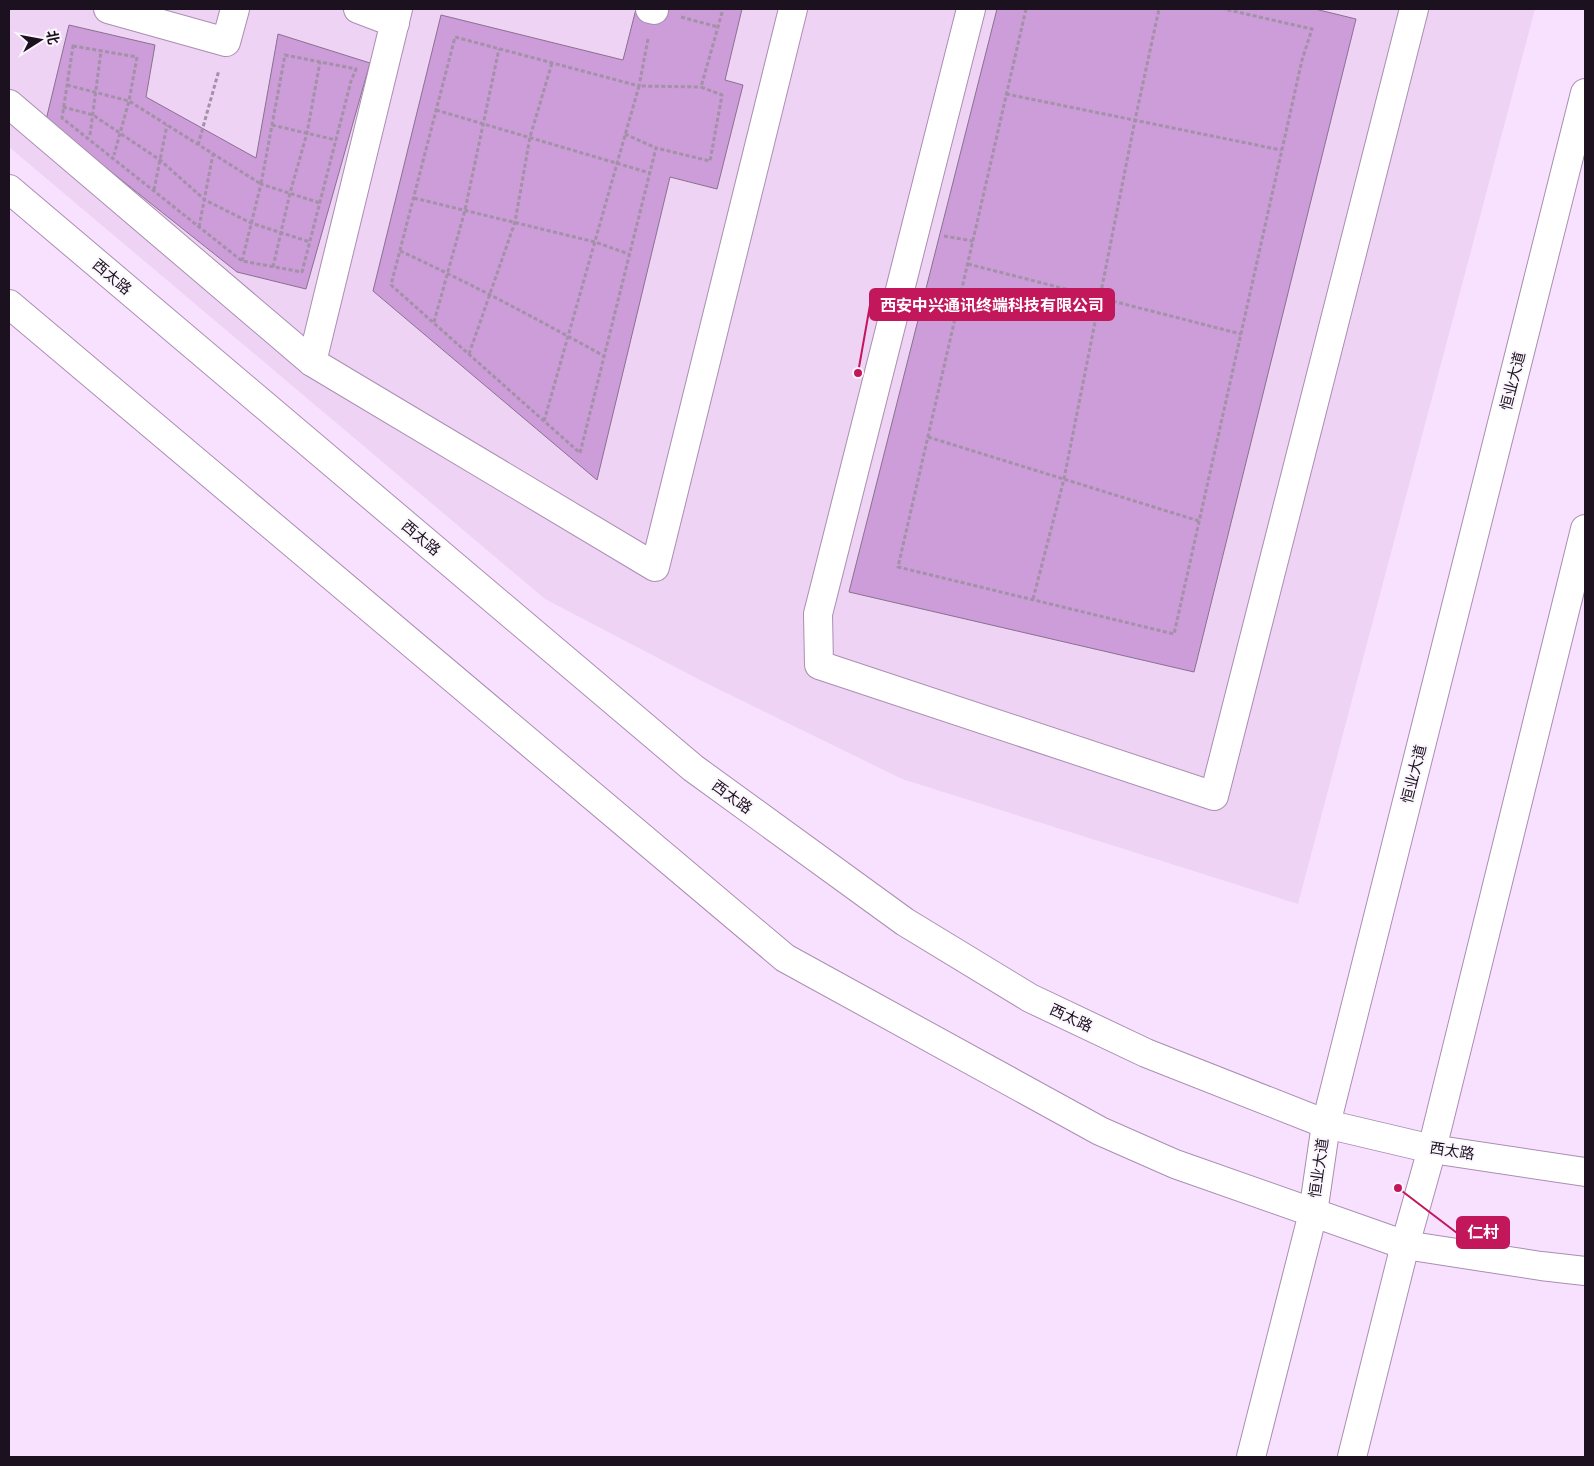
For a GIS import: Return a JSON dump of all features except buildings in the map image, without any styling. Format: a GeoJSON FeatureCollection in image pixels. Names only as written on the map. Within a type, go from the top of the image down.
{"type":"FeatureCollection","features":[{"type":"Feature","properties":{"kind":"street"},"geometry":{"type":"LineString","coordinates":[[108,9],[226,42],[235,9]]}},
{"type":"Feature","properties":{"kind":"street"},"geometry":{"type":"LineString","coordinates":[[312,362],[397,16],[358,9]]}},
{"type":"Feature","properties":{"kind":"street"},"geometry":{"type":"LineString","coordinates":[[9,104],[312,362],[655,567],[793,9]]}},
{"type":"Feature","properties":{"kind":"street"},"geometry":{"type":"LineString","coordinates":[[971,9],[818,614],[819,665],[1214,796],[1414,9]]}},
{"type":"Feature","properties":{"kind":"street","name":"恒业大道"},"geometry":{"type":"LineString","coordinates":[[1251,1457],[1313,1213],[1326,1124],[1585,93]]}},
{"type":"Feature","properties":{"kind":"street","name":"西太路"},"geometry":{"type":"LineString","coordinates":[[9,189],[692,768],[905,922],[1030,998],[1146,1053],[1326,1124],[1432,1149],[1585,1172]]}},
{"type":"Feature","properties":{"kind":"street"},"geometry":{"type":"LineString","coordinates":[[9,304],[785,958],[1100,1131],[1175,1164],[1405,1245],[1585,1271]]}},
{"type":"Feature","properties":{"kind":"street"},"geometry":{"type":"LineString","coordinates":[[1352,1457],[1405,1245],[1432,1149],[1585,529]]}},
{"type":"Feature","properties":{"kind":"path"},"geometry":{"type":"LineString","coordinates":[[702,88],[723,9]]}},
{"type":"Feature","properties":{"kind":"path"},"geometry":{"type":"LineString","coordinates":[[1026,9],[898,566],[1174,634],[1281,150],[1302,60],[1312,29],[1224,9]]}},
{"type":"Feature","properties":{"kind":"path"},"geometry":{"type":"LineString","coordinates":[[1033,599],[1064,479],[1135,120],[1159,9]]}},
{"type":"Feature","properties":{"kind":"path"},"geometry":{"type":"LineString","coordinates":[[544,421],[639,86],[652,10],[718,27]]}},
{"type":"Feature","properties":{"kind":"path"},"geometry":{"type":"LineString","coordinates":[[625,134],[656,148],[710,161],[722,95],[702,88],[639,86],[455,37],[391,285],[580,453],[656,148]]}},
{"type":"Feature","properties":{"kind":"path"},"geometry":{"type":"LineString","coordinates":[[198,145],[226,42]]}},
{"type":"Feature","properties":{"kind":"path"},"geometry":{"type":"LineString","coordinates":[[113,158],[129,101],[137,57],[73,46],[62,118],[242,261],[302,272],[351,81],[356,69],[285,55],[261,184],[242,261]]}},
{"type":"Feature","properties":{"kind":"path"},"geometry":{"type":"LineString","coordinates":[[434,322],[465,210],[499,49]]}},
{"type":"Feature","properties":{"kind":"path"},"geometry":{"type":"LineString","coordinates":[[89,139],[101,51]]}},
{"type":"Feature","properties":{"kind":"path"},"geometry":{"type":"LineString","coordinates":[[273,267],[307,133],[320,62]]}},
{"type":"Feature","properties":{"kind":"path"},"geometry":{"type":"LineString","coordinates":[[469,354],[515,222],[530,137],[552,63]]}},
{"type":"Feature","properties":{"kind":"path"},"geometry":{"type":"LineString","coordinates":[[67,84],[129,101],[261,184],[320,203]]}},
{"type":"Feature","properties":{"kind":"path"},"geometry":{"type":"LineString","coordinates":[[1006,94],[1281,150]]}},
{"type":"Feature","properties":{"kind":"path"},"geometry":{"type":"LineString","coordinates":[[63,107],[93,115],[160,160],[205,200],[252,223],[310,242]]}},
{"type":"Feature","properties":{"kind":"path"},"geometry":{"type":"LineString","coordinates":[[436,110],[650,173]]}},
{"type":"Feature","properties":{"kind":"path"},"geometry":{"type":"LineString","coordinates":[[154,191],[167,125]]}},
{"type":"Feature","properties":{"kind":"path"},"geometry":{"type":"LineString","coordinates":[[272,125],[336,140]]}},
{"type":"Feature","properties":{"kind":"path"},"geometry":{"type":"LineString","coordinates":[[199,227],[213,154]]}},
{"type":"Feature","properties":{"kind":"path"},"geometry":{"type":"LineString","coordinates":[[414,198],[595,242],[629,254]]}},
{"type":"Feature","properties":{"kind":"path"},"geometry":{"type":"LineString","coordinates":[[400,251],[490,294],[604,356]]}},
{"type":"Feature","properties":{"kind":"path"},"geometry":{"type":"LineString","coordinates":[[968,264],[1241,334]]}},
{"type":"Feature","properties":{"kind":"path"},"geometry":{"type":"LineString","coordinates":[[928,437],[1199,520]]}},
{"type":"Feature","properties":{"kind":"shaded area"},"geometry":{"type":"Polygon","coordinates":[[[9,9],[1535,9],[1298,904],[902,779],[702,681],[545,599],[9,147],[9,9]]]}},
{"type":"Feature","properties":{"kind":"place","name":"西安中兴通讯终端科技有限公司"},"geometry":{"type":"Point","coordinates":[858,373]}},
{"type":"Feature","properties":{"kind":"place","name":"仁村"},"geometry":{"type":"Point","coordinates":[1398,1188]}}]}
